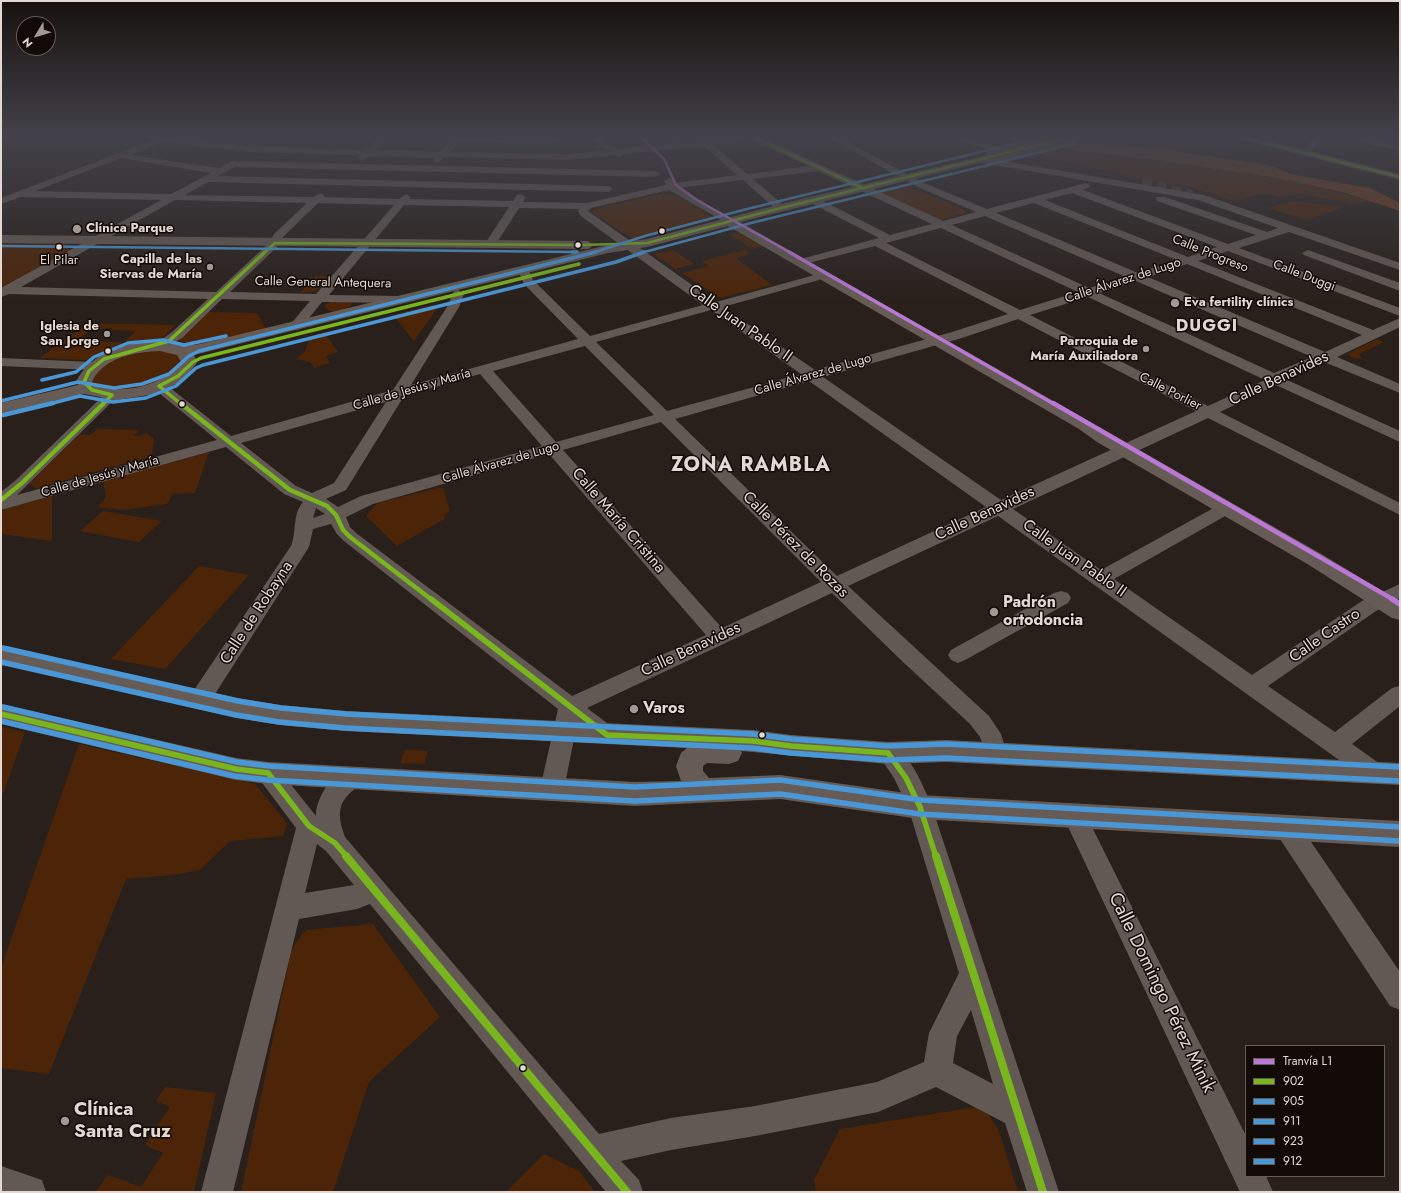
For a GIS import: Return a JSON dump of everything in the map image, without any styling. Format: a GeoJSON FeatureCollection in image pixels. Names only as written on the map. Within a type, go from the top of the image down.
{"type":"FeatureCollection","features":[{"type":"Feature","properties":{"kind":"main road"},"geometry":{"type":"LineString","coordinates":[[1,239],[490,245],[647,244],[844,193]]}},
{"type":"Feature","properties":{"kind":"main road"},"geometry":{"type":"LineString","coordinates":[[730,222],[823,274],[1222,506],[1391,595],[1400,612]]}},
{"type":"Feature","properties":{"kind":"main road"},"geometry":{"type":"LineString","coordinates":[[1,408],[88,376],[122,352],[160,346],[176,348],[186,357],[201,358],[458,294],[524,273],[627,245]]}},
{"type":"Feature","properties":{"kind":"main road"},"geometry":{"type":"LineString","coordinates":[[186,357],[200,349],[399,300],[524,273]]}},
{"type":"Feature","properties":{"kind":"main road"},"geometry":{"type":"LineString","coordinates":[[88,376],[98,393],[112,395],[131,394],[159,386],[173,379],[184,371],[186,357]]}},
{"type":"Feature","properties":{"kind":"main road"},"geometry":{"type":"LineString","coordinates":[[1,398],[88,376]]}},
{"type":"Feature","properties":{"kind":"main road"},"geometry":{"type":"LineString","coordinates":[[1,655],[249,711],[314,718],[564,731],[607,735],[753,741],[791,746],[888,753],[946,751],[1388,773]]}},
{"type":"Feature","properties":{"kind":"main road"},"geometry":{"type":"LineString","coordinates":[[1,714],[236,769],[268,774],[663,794],[734,788],[780,787],[920,807],[1400,834]]}},
{"type":"Feature","properties":{"kind":"main road"},"geometry":{"type":"LineString","coordinates":[[704,791],[691,778],[689,767],[694,757],[710,752],[756,755],[791,746]]}},
{"type":"Feature","properties":{"kind":"street"},"geometry":{"type":"LineString","coordinates":[[1,201],[23,193]]}},
{"type":"Feature","properties":{"kind":"street"},"geometry":{"type":"LineString","coordinates":[[4,292],[181,193]]}},
{"type":"Feature","properties":{"kind":"street"},"geometry":{"type":"LineString","coordinates":[[160,346],[177,335],[276,243],[278,236],[325,193]]}},
{"type":"Feature","properties":{"kind":"street"},"geometry":{"type":"LineString","coordinates":[[294,326],[411,193]]}},
{"type":"Feature","properties":{"kind":"street"},"geometry":{"type":"LineString","coordinates":[[490,245],[524,193]]}},
{"type":"Feature","properties":{"kind":"street"},"geometry":{"type":"LineString","coordinates":[[613,193],[621,198]]}},
{"type":"Feature","properties":{"kind":"street"},"geometry":{"type":"LineString","coordinates":[[19,194],[587,206],[646,193]]}},
{"type":"Feature","properties":{"kind":"street"},"geometry":{"type":"LineString","coordinates":[[677,193],[730,222]]}},
{"type":"Feature","properties":{"kind":"street"},"geometry":{"type":"LineString","coordinates":[[763,193],[781,208]]}},
{"type":"Feature","properties":{"kind":"street"},"geometry":{"type":"LineString","coordinates":[[873,193],[1400,437]]}},
{"type":"Feature","properties":{"kind":"street"},"geometry":{"type":"LineString","coordinates":[[941,193],[1400,389]]}},
{"type":"Feature","properties":{"kind":"street"},"geometry":{"type":"LineString","coordinates":[[801,262],[881,239],[1064,193]]}},
{"type":"Feature","properties":{"kind":"street","name":"Calle Duggi"},"geometry":{"type":"LineString","coordinates":[[1081,193],[1400,314]]}},
{"type":"Feature","properties":{"kind":"street"},"geometry":{"type":"LineString","coordinates":[[1149,193],[1141,195],[1266,236]]}},
{"type":"Feature","properties":{"kind":"street"},"geometry":{"type":"LineString","coordinates":[[1173,193],[1204,198],[1400,267]]}},
{"type":"Feature","properties":{"kind":"street","name":"Calle Porlier"},"geometry":{"type":"LineString","coordinates":[[813,200],[1020,315],[1400,510]]}},
{"type":"Feature","properties":{"kind":"street","name":"Calle Progreso"},"geometry":{"type":"LineString","coordinates":[[1036,200],[1374,335]]}},
{"type":"Feature","properties":{"kind":"street"},"geometry":{"type":"LineString","coordinates":[[1112,204],[1124,200]]}},
{"type":"Feature","properties":{"kind":"street","name":"Calle Juan Pablo II"},"geometry":{"type":"LineString","coordinates":[[587,206],[583,211],[585,214],[627,245],[1336,744],[1388,773]]}},
{"type":"Feature","properties":{"kind":"street","name":"Calle Álvarez de Lugo"},"geometry":{"type":"LineString","coordinates":[[340,523],[354,504],[936,340],[1020,315],[1289,228]]}},
{"type":"Feature","properties":{"kind":"street"},"geometry":{"type":"LineString","coordinates":[[69,240],[76,251]]}},
{"type":"Feature","properties":{"kind":"street"},"geometry":{"type":"LineString","coordinates":[[1308,253],[1400,287]]}},
{"type":"Feature","properties":{"kind":"street","name":"Calle Pérez de Rozas"},"geometry":{"type":"LineString","coordinates":[[524,273],[588,340],[834,584],[910,657],[978,718],[988,730],[996,753]]}},
{"type":"Feature","properties":{"kind":"street","name":"Calle de Jesús y María"},"geometry":{"type":"LineString","coordinates":[[1,505],[712,305],[815,278],[823,274]]}},
{"type":"Feature","properties":{"kind":"street","name":"Calle General Antequera"},"geometry":{"type":"LineString","coordinates":[[4,292],[399,300]]}},
{"type":"Feature","properties":{"kind":"street"},"geometry":{"type":"LineString","coordinates":[[314,501],[318,497],[340,486],[453,307],[458,294]]}},
{"type":"Feature","properties":{"kind":"street","name":"Calle Benavides"},"geometry":{"type":"LineString","coordinates":[[569,706],[1209,412],[1311,361],[1326,357],[1374,335],[1400,314]]}},
{"type":"Feature","properties":{"kind":"street"},"geometry":{"type":"LineString","coordinates":[[1,362],[88,376]]}},
{"type":"Feature","properties":{"kind":"street","name":"Calle María Cristina"},"geometry":{"type":"LineString","coordinates":[[484,370],[719,637]]}},
{"type":"Feature","properties":{"kind":"street"},"geometry":{"type":"LineString","coordinates":[[159,386],[290,490],[327,506],[340,523],[607,735]]}},
{"type":"Feature","properties":{"kind":"street"},"geometry":{"type":"LineString","coordinates":[[1,500],[22,483],[112,395]]}},
{"type":"Feature","properties":{"kind":"street"},"geometry":{"type":"LineString","coordinates":[[340,486],[343,498],[354,504]]}},
{"type":"Feature","properties":{"kind":"street","name":"Calle de Robayna"},"geometry":{"type":"LineString","coordinates":[[200,699],[295,554],[305,530],[304,513],[314,501]]}},
{"type":"Feature","properties":{"kind":"street"},"geometry":{"type":"LineString","coordinates":[[1101,578],[1216,514],[1221,511],[1222,506]]}},
{"type":"Feature","properties":{"kind":"street"},"geometry":{"type":"LineString","coordinates":[[305,530],[340,523]]}},
{"type":"Feature","properties":{"kind":"street","name":"Calle Castro"},"geometry":{"type":"LineString","coordinates":[[1253,685],[1369,606],[1391,595]]}},
{"type":"Feature","properties":{"kind":"street"},"geometry":{"type":"LineString","coordinates":[[958,655],[1061,598]]}},
{"type":"Feature","properties":{"kind":"street"},"geometry":{"type":"LineString","coordinates":[[1336,744],[1400,694]]}},
{"type":"Feature","properties":{"kind":"street"},"geometry":{"type":"LineString","coordinates":[[552,789],[569,706]]}},
{"type":"Feature","properties":{"kind":"street"},"geometry":{"type":"LineString","coordinates":[[888,753],[900,765],[920,807],[1043,1192]]}},
{"type":"Feature","properties":{"kind":"street"},"geometry":{"type":"LineString","coordinates":[[268,774],[309,826],[335,843],[627,1192]]}},
{"type":"Feature","properties":{"kind":"street"},"geometry":{"type":"LineString","coordinates":[[335,843],[327,821],[328,802],[339,787],[351,778]]}},
{"type":"Feature","properties":{"kind":"street","name":"Calle Domingo Pérez Minik"},"geometry":{"type":"LineString","coordinates":[[1075,816],[1245,1168]]}},
{"type":"Feature","properties":{"kind":"street"},"geometry":{"type":"LineString","coordinates":[[217,1192],[287,908],[309,826]]}},
{"type":"Feature","properties":{"kind":"street"},"geometry":{"type":"LineString","coordinates":[[1287,828],[1400,996]]}},
{"type":"Feature","properties":{"kind":"street"},"geometry":{"type":"LineString","coordinates":[[287,908],[357,897],[373,888]]}},
{"type":"Feature","properties":{"kind":"street"},"geometry":{"type":"LineString","coordinates":[[937,1071],[943,1034],[974,974]]}},
{"type":"Feature","properties":{"kind":"street"},"geometry":{"type":"LineString","coordinates":[[593,1150],[671,1134],[755,1121],[878,1098],[937,1071]]}},
{"type":"Feature","properties":{"kind":"street"},"geometry":{"type":"LineString","coordinates":[[937,1071],[1018,1113]]}},
{"type":"Feature","properties":{"kind":"street"},"geometry":{"type":"LineString","coordinates":[[1250,1177],[1257,1192]]}},
{"type":"Feature","properties":{"kind":"street"},"geometry":{"type":"LineString","coordinates":[[1,1182],[30,1192]]}},
{"type":"Feature","properties":{"kind":"shaded area"},"geometry":{"type":"Polygon","coordinates":[[[882,193],[923,193],[963,209],[966,213],[940,220],[882,193]]]}},
{"type":"Feature","properties":{"kind":"shaded area"},"geometry":{"type":"Polygon","coordinates":[[[1207,193],[1339,193],[1367,201],[1351,204],[1302,194],[1279,197],[1264,193],[1234,201],[1207,193]]]}},
{"type":"Feature","properties":{"kind":"shaded area"},"geometry":{"type":"Polygon","coordinates":[[[1344,193],[1379,193],[1400,203],[1400,211],[1344,193]]]}},
{"type":"Feature","properties":{"kind":"shaded area"},"geometry":{"type":"Polygon","coordinates":[[[660,194],[675,195],[711,216],[709,221],[636,239],[631,238],[593,213],[595,209],[660,194]]]}},
{"type":"Feature","properties":{"kind":"shaded area"},"geometry":{"type":"Polygon","coordinates":[[[1291,201],[1344,207],[1307,220],[1268,208],[1291,201]]]}},
{"type":"Feature","properties":{"kind":"shaded area"},"geometry":{"type":"Polygon","coordinates":[[[739,233],[762,246],[752,249],[729,235],[739,233]]]}},
{"type":"Feature","properties":{"kind":"shaded area"},"geometry":{"type":"Polygon","coordinates":[[[1,242],[64,243],[70,251],[1,290],[1,242]]]}},
{"type":"Feature","properties":{"kind":"shaded area"},"geometry":{"type":"Polygon","coordinates":[[[673,250],[694,264],[675,269],[654,254],[673,250]]]}},
{"type":"Feature","properties":{"kind":"shaded area"},"geometry":{"type":"Polygon","coordinates":[[[744,250],[750,254],[736,258],[772,285],[720,298],[682,273],[709,266],[702,261],[744,250]]]}},
{"type":"Feature","properties":{"kind":"shaded area"},"geometry":{"type":"Polygon","coordinates":[[[315,276],[329,276],[317,291],[300,293],[315,276]]]}},
{"type":"Feature","properties":{"kind":"shaded area"},"geometry":{"type":"Polygon","coordinates":[[[331,302],[352,303],[344,310],[332,311],[325,308],[325,305],[331,302]]]}},
{"type":"Feature","properties":{"kind":"shaded area"},"geometry":{"type":"Polygon","coordinates":[[[432,305],[438,307],[414,341],[393,315],[432,305]]]}},
{"type":"Feature","properties":{"kind":"shaded area"},"geometry":{"type":"Polygon","coordinates":[[[208,312],[257,313],[266,329],[200,345],[179,340],[208,312]]]}},
{"type":"Feature","properties":{"kind":"shaded area"},"geometry":{"type":"Polygon","coordinates":[[[89,323],[176,325],[160,340],[126,345],[125,341],[136,331],[111,330],[112,328],[90,330],[81,338],[87,338],[84,341],[121,342],[122,346],[87,360],[39,358],[89,323]]]}},
{"type":"Feature","properties":{"kind":"shaded area"},"geometry":{"type":"Polygon","coordinates":[[[324,332],[338,352],[326,356],[330,363],[314,368],[310,362],[296,359],[305,351],[309,340],[307,337],[324,332]]]}},
{"type":"Feature","properties":{"kind":"shaded area"},"geometry":{"type":"Polygon","coordinates":[[[1377,339],[1384,342],[1359,354],[1362,359],[1352,358],[1349,353],[1377,339]]]}},
{"type":"Feature","properties":{"kind":"shaded area"},"geometry":{"type":"Polygon","coordinates":[[[151,349],[175,352],[183,362],[179,368],[163,380],[142,388],[122,392],[111,392],[93,386],[89,381],[108,360],[151,349]]]}},
{"type":"Feature","properties":{"kind":"shaded area"},"geometry":{"type":"Polygon","coordinates":[[[97,429],[139,430],[134,436],[140,436],[147,433],[154,439],[152,456],[37,488],[29,484],[80,434],[90,435],[97,429]]]}},
{"type":"Feature","properties":{"kind":"shaded area"},"geometry":{"type":"Polygon","coordinates":[[[209,452],[195,493],[173,494],[167,504],[123,510],[98,507],[106,497],[103,481],[209,452]]]}},
{"type":"Feature","properties":{"kind":"shaded area"},"geometry":{"type":"Polygon","coordinates":[[[443,487],[450,511],[443,516],[446,518],[397,546],[366,516],[377,503],[443,487]]]}},
{"type":"Feature","properties":{"kind":"shaded area"},"geometry":{"type":"Polygon","coordinates":[[[52,496],[52,541],[1,534],[1,512],[7,508],[52,496]]]}},
{"type":"Feature","properties":{"kind":"shaded area"},"geometry":{"type":"Polygon","coordinates":[[[103,511],[162,521],[139,542],[80,531],[103,511]]]}},
{"type":"Feature","properties":{"kind":"shaded area"},"geometry":{"type":"Polygon","coordinates":[[[199,566],[249,575],[165,669],[111,659],[199,566]]]}},
{"type":"Feature","properties":{"kind":"shaded area"},"geometry":{"type":"Polygon","coordinates":[[[1,727],[25,732],[1,800],[1,727]]]}},
{"type":"Feature","properties":{"kind":"shaded area"},"geometry":{"type":"Polygon","coordinates":[[[79,744],[255,784],[287,823],[283,836],[230,841],[200,870],[173,875],[126,879],[49,1074],[1,1068],[1,968],[79,744]]]}},
{"type":"Feature","properties":{"kind":"shaded area"},"geometry":{"type":"Polygon","coordinates":[[[405,750],[428,751],[424,764],[400,763],[405,750]]]}},
{"type":"Feature","properties":{"kind":"shaded area"},"geometry":{"type":"Polygon","coordinates":[[[373,924],[440,1017],[369,1082],[333,1192],[241,1192],[291,952],[297,941],[306,930],[373,924]]]}},
{"type":"Feature","properties":{"kind":"shaded area"},"geometry":{"type":"Polygon","coordinates":[[[165,1087],[216,1093],[194,1192],[96,1191],[108,1175],[141,1187],[163,1153],[145,1145],[170,1107],[156,1101],[165,1087]]]}},
{"type":"Feature","properties":{"kind":"shaded area"},"geometry":{"type":"Polygon","coordinates":[[[976,1107],[989,1115],[999,1131],[1018,1192],[816,1192],[814,1180],[840,1129],[976,1107]]]}},
{"type":"Feature","properties":{"kind":"shaded area"},"geometry":{"type":"Polygon","coordinates":[[[544,1154],[579,1171],[595,1192],[506,1192],[544,1154]]]}},
{"type":"Feature","properties":{"kind":"tunnel"},"geometry":{"type":"LineString","coordinates":[[1183,193],[1192,195]]}},
{"type":"Feature","properties":{"kind":"tram line","name":"L1"},"geometry":{"type":"LineString","coordinates":[[687,193],[697,200],[943,339],[1400,604]]}},
{"type":"Feature","properties":{"kind":"transit line","name":"912"},"geometry":{"type":"LineString","coordinates":[[1,401],[78,382],[114,388],[142,384],[169,374],[189,356],[199,351],[612,248],[645,236],[814,193]]}},
{"type":"Feature","properties":{"kind":"transit line","name":"902"},"geometry":{"type":"LineString","coordinates":[[275,243],[583,245],[647,243],[844,193]]}},
{"type":"Feature","properties":{"kind":"transit line","name":"905"},"geometry":{"type":"LineString","coordinates":[[3,415],[80,396],[113,402],[146,398],[176,386],[196,368],[203,365],[616,262],[649,250],[875,193]]}},
{"type":"Feature","properties":{"kind":"transit line","name":"902"},"geometry":{"type":"LineString","coordinates":[[112,395],[92,390],[84,382],[89,371],[96,364],[114,355],[169,341],[275,243]]}},
{"type":"Feature","properties":{"kind":"transit line","name":"905"},"geometry":{"type":"LineString","coordinates":[[1,246],[577,252]]}},
{"type":"Feature","properties":{"kind":"transit line","name":"902"},"geometry":{"type":"LineString","coordinates":[[159,386],[178,376],[193,362],[201,358],[579,264]]}},
{"type":"Feature","properties":{"kind":"transit line","name":"912"},"geometry":{"type":"LineString","coordinates":[[42,380],[76,372],[94,357],[128,343],[163,340],[184,345],[226,336]]}},
{"type":"Feature","properties":{"kind":"transit line","name":"902"},"geometry":{"type":"LineString","coordinates":[[159,386],[290,490],[327,506],[336,515],[343,530],[350,537],[607,735]]}},
{"type":"Feature","properties":{"kind":"transit line","name":"902"},"geometry":{"type":"LineString","coordinates":[[1,500],[22,483],[112,395]]}},
{"type":"Feature","properties":{"kind":"transit line","name":"923"},"geometry":{"type":"LineString","coordinates":[[3,648],[238,701],[281,708],[346,714],[753,734],[792,739],[888,746],[946,744],[1400,767]]}},
{"type":"Feature","properties":{"kind":"transit line","name":"911"},"geometry":{"type":"LineString","coordinates":[[1,662],[236,715],[279,722],[345,728],[752,748],[790,753],[887,760],[946,758],[1400,781]]}},
{"type":"Feature","properties":{"kind":"transit line","name":"923"},"geometry":{"type":"LineString","coordinates":[[3,707],[237,762],[269,766],[635,787],[780,780],[921,800],[1400,827]]}},
{"type":"Feature","properties":{"kind":"transit line","name":"902"},"geometry":{"type":"LineString","coordinates":[[1,714],[236,769],[268,773]]}},
{"type":"Feature","properties":{"kind":"transit line","name":"911"},"geometry":{"type":"LineString","coordinates":[[1,721],[234,776],[268,780],[635,801],[780,794],[920,814],[1400,841]]}},
{"type":"Feature","properties":{"kind":"transit line","name":"902"},"geometry":{"type":"LineString","coordinates":[[607,735],[753,741],[791,746],[888,753]]}},
{"type":"Feature","properties":{"kind":"transit line","name":"902"},"geometry":{"type":"LineString","coordinates":[[888,753],[906,778],[920,807],[1043,1192]]}},
{"type":"Feature","properties":{"kind":"transit line","name":"902"},"geometry":{"type":"LineString","coordinates":[[268,773],[309,826],[335,843],[627,1192]]}},
{"type":"Feature","properties":{"kind":"place","name":"Clínica Parque"},"geometry":{"type":"Point","coordinates":[77,229]}},
{"type":"Feature","properties":{"kind":"place","name":"El Pilar"},"geometry":{"type":"Point","coordinates":[59,247]}},
{"type":"Feature","properties":{"kind":"place","name":"Capilla de las Siervas de María"},"geometry":{"type":"Point","coordinates":[210,267]}},
{"type":"Feature","properties":{"kind":"place","name":"Eva fertility clínics"},"geometry":{"type":"Point","coordinates":[1175,303]}},
{"type":"Feature","properties":{"kind":"place","name":"Iglesia de San Jorge"},"geometry":{"type":"Point","coordinates":[107,334]}},
{"type":"Feature","properties":{"kind":"place","name":"Parroquia de María Auxiliadora"},"geometry":{"type":"Point","coordinates":[1146,349]}},
{"type":"Feature","properties":{"kind":"place","name":"Padrón ortodoncia"},"geometry":{"type":"Point","coordinates":[994,612]}},
{"type":"Feature","properties":{"kind":"place","name":"Varos"},"geometry":{"type":"Point","coordinates":[634,709]}},
{"type":"Feature","properties":{"kind":"place","name":"Clínica Santa Cruz"},"geometry":{"type":"Point","coordinates":[65,1121]}},
{"type":"Feature","properties":{"kind":"district","name":"DUGGI"},"geometry":{"type":"Point","coordinates":[1207,327]}},
{"type":"Feature","properties":{"kind":"district","name":"ZONA RAMBLA"},"geometry":{"type":"Point","coordinates":[751,466]}}]}
